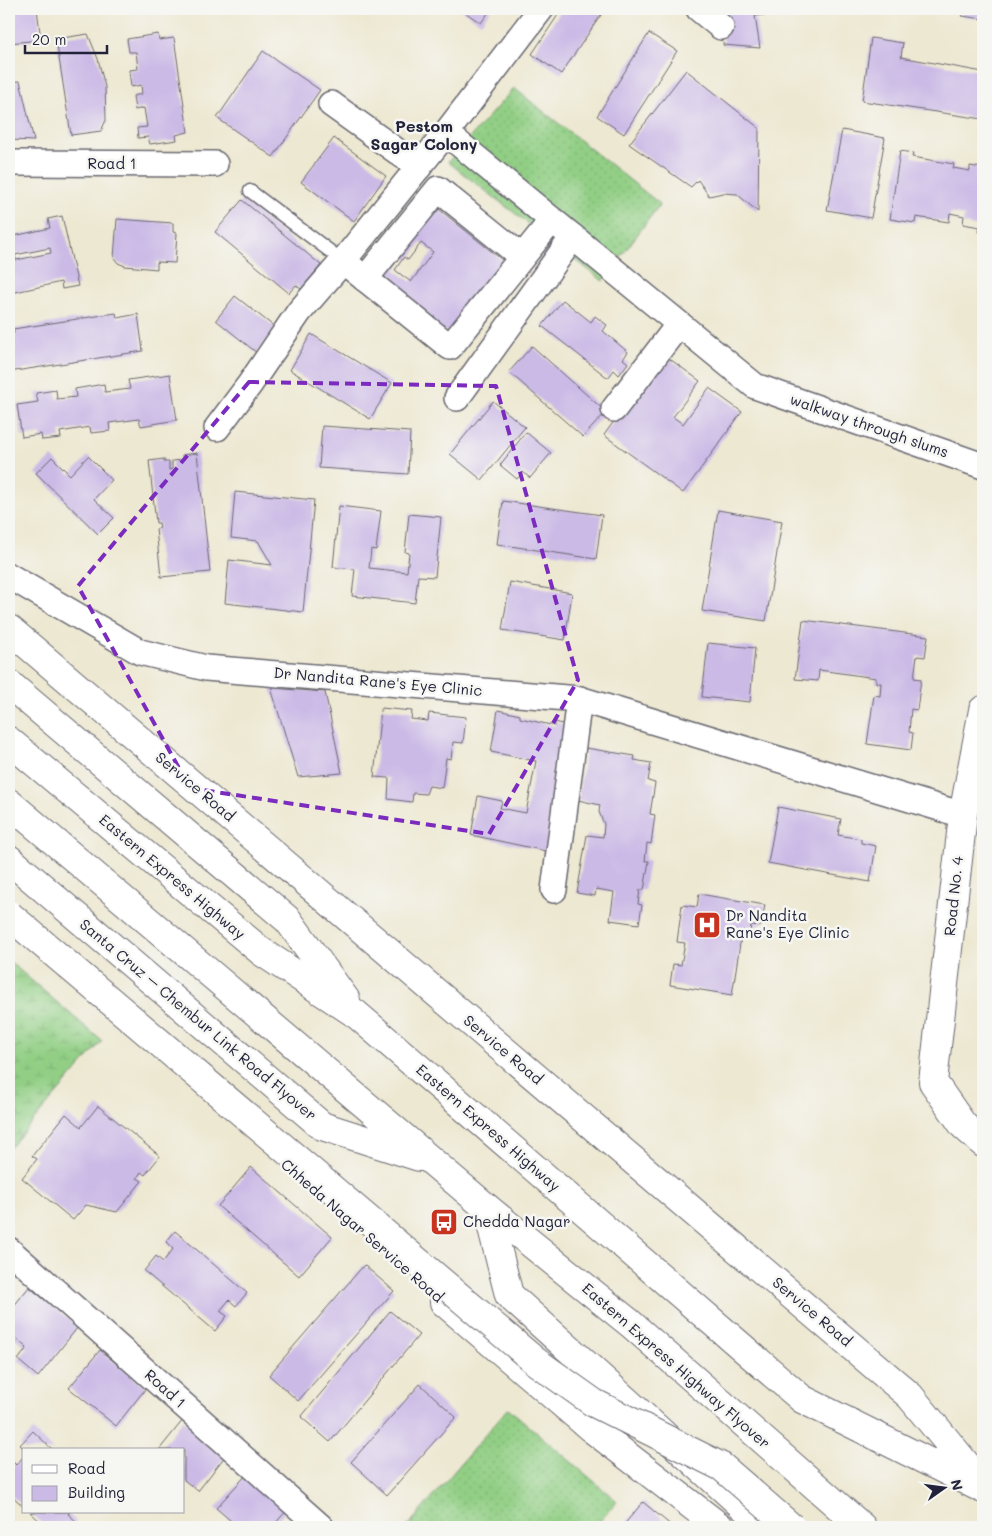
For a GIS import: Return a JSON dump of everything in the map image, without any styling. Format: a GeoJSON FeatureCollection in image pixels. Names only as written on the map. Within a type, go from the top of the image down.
{"type":"FeatureCollection","features":[{"type":"Feature","properties":{"kind":"main road","name":"Service Road"},"geometry":{"type":"LineString","coordinates":[[9,628],[910,1396],[983,1485]]}},
{"type":"Feature","properties":{"kind":"main road"},"geometry":{"type":"LineString","coordinates":[[9,684],[288,920],[356,1014]]}},
{"type":"Feature","properties":{"kind":"main road","name":"Road No. 4"},"geometry":{"type":"LineString","coordinates":[[982,720],[963,815],[933,1082],[963,1125],[983,1143]]}},
{"type":"Feature","properties":{"kind":"main road","name":"Eastern Express Highway"},"geometry":{"type":"LineString","coordinates":[[9,741],[262,952],[356,1014],[802,1399],[983,1489]]}},
{"type":"Feature","properties":{"kind":"main road"},"geometry":{"type":"LineString","coordinates":[[9,803],[487,1208],[509,1295],[766,1527]]}},
{"type":"Feature","properties":{"kind":"main road","name":"Santa Cruz – Chembur Link Road Flyover"},"geometry":{"type":"LineString","coordinates":[[9,858],[322,1126],[432,1162]]}},
{"type":"Feature","properties":{"kind":"main road"},"geometry":{"type":"LineString","coordinates":[[9,915],[535,1361],[594,1403],[722,1467],[792,1527]]}},
{"type":"Feature","properties":{"kind":"main road","name":"Chheda Nagar Service Road"},"geometry":{"type":"LineString","coordinates":[[9,929],[591,1428],[720,1527]]}},
{"type":"Feature","properties":{"kind":"main road","name":"Eastern Express Highway Flyover"},"geometry":{"type":"LineString","coordinates":[[487,1208],[631,1324],[862,1527]]}},
{"type":"Feature","properties":{"kind":"street"},"geometry":{"type":"LineString","coordinates":[[217,428],[250,384],[299,312],[344,261],[446,133],[541,9]]}},
{"type":"Feature","properties":{"kind":"street"},"geometry":{"type":"LineString","coordinates":[[700,9],[720,27]]}},
{"type":"Feature","properties":{"kind":"street"},"geometry":{"type":"LineString","coordinates":[[331,104],[419,167]]}},
{"type":"Feature","properties":{"kind":"street","name":"walkway through slums"},"geometry":{"type":"LineString","coordinates":[[446,133],[755,386],[983,466]]}},
{"type":"Feature","properties":{"kind":"street","name":"Road 1"},"geometry":{"type":"LineString","coordinates":[[9,163],[215,164]]}},
{"type":"Feature","properties":{"kind":"street"},"geometry":{"type":"LineString","coordinates":[[365,279],[438,189],[522,257]]}},
{"type":"Feature","properties":{"kind":"street"},"geometry":{"type":"LineString","coordinates":[[344,261],[450,348],[552,220]]}},
{"type":"Feature","properties":{"kind":"street"},"geometry":{"type":"LineString","coordinates":[[457,398],[573,238]]}},
{"type":"Feature","properties":{"kind":"street"},"geometry":{"type":"LineString","coordinates":[[614,409],[679,324]]}},
{"type":"Feature","properties":{"kind":"street","name":"Dr Nandita Rane's Eye Clinic"},"geometry":{"type":"LineString","coordinates":[[9,576],[140,652],[206,668],[579,699],[963,815]]}},
{"type":"Feature","properties":{"kind":"street"},"geometry":{"type":"LineString","coordinates":[[554,890],[579,699]]}},
{"type":"Feature","properties":{"kind":"street","name":"Road 1"},"geometry":{"type":"LineString","coordinates":[[9,1250],[321,1527]]}},
{"type":"Feature","properties":{"kind":"lane"},"geometry":{"type":"LineString","coordinates":[[250,190],[344,261]]}},
{"type":"Feature","properties":{"kind":"highlighted area"},"geometry":{"type":"Polygon","coordinates":[[[249,382],[496,386],[578,680],[489,834],[190,788],[78,586],[249,382]]]}},
{"type":"Feature","properties":{"kind":"green space"},"geometry":{"type":"Polygon","coordinates":[[[514,88],[660,204],[603,281],[448,162],[514,88]]]}},
{"type":"Feature","properties":{"kind":"green space"},"geometry":{"type":"Polygon","coordinates":[[[9,961],[102,1041],[9,1149],[9,961]]]}},
{"type":"Feature","properties":{"kind":"green space"},"geometry":{"type":"Polygon","coordinates":[[[508,1408],[617,1501],[595,1527],[407,1527],[508,1408]]]}},
{"type":"Feature","properties":{"kind":"building"},"geometry":{"type":"Polygon","coordinates":[[[9,9],[37,9],[41,40],[9,43],[9,9]]]}},
{"type":"Feature","properties":{"kind":"building"},"geometry":{"type":"Polygon","coordinates":[[[460,9],[491,9],[481,23],[460,9]]]}},
{"type":"Feature","properties":{"kind":"building"},"geometry":{"type":"Polygon","coordinates":[[[562,9],[605,9],[561,74],[532,54],[562,9]]]}},
{"type":"Feature","properties":{"kind":"building"},"geometry":{"type":"Polygon","coordinates":[[[726,9],[765,9],[764,15],[755,16],[760,48],[723,45],[726,9]]]}},
{"type":"Feature","properties":{"kind":"building"},"geometry":{"type":"Polygon","coordinates":[[[963,9],[983,9],[983,19],[962,16],[963,9]]]}},
{"type":"Feature","properties":{"kind":"building"},"geometry":{"type":"Polygon","coordinates":[[[649,33],[677,51],[624,134],[597,116],[649,33]]]}},
{"type":"Feature","properties":{"kind":"building"},"geometry":{"type":"Polygon","coordinates":[[[88,34],[98,59],[105,87],[106,120],[101,131],[71,135],[56,39],[88,34]]]}},
{"type":"Feature","properties":{"kind":"building"},"geometry":{"type":"Polygon","coordinates":[[[158,34],[159,40],[174,38],[188,132],[176,135],[177,140],[150,144],[148,137],[138,138],[137,128],[147,127],[144,108],[135,110],[133,96],[142,94],[141,85],[131,87],[129,70],[138,69],[136,52],[129,52],[127,39],[158,34]]]}},
{"type":"Feature","properties":{"kind":"building"},"geometry":{"type":"Polygon","coordinates":[[[871,38],[903,43],[901,57],[983,72],[983,119],[862,101],[871,38]]]}},
{"type":"Feature","properties":{"kind":"building"},"geometry":{"type":"Polygon","coordinates":[[[263,51],[320,90],[273,157],[217,118],[263,51]]]}},
{"type":"Feature","properties":{"kind":"building"},"geometry":{"type":"Polygon","coordinates":[[[686,70],[759,128],[758,212],[737,194],[723,193],[709,196],[698,180],[691,187],[629,144],[686,70]]]}},
{"type":"Feature","properties":{"kind":"building"},"geometry":{"type":"Polygon","coordinates":[[[20,81],[34,141],[9,140],[9,82],[20,81]]]}},
{"type":"Feature","properties":{"kind":"building"},"geometry":{"type":"Polygon","coordinates":[[[842,130],[885,138],[871,218],[827,210],[842,130]]]}},
{"type":"Feature","properties":{"kind":"building"},"geometry":{"type":"Polygon","coordinates":[[[334,138],[386,176],[354,221],[301,182],[334,138]]]}},
{"type":"Feature","properties":{"kind":"building"},"geometry":{"type":"Polygon","coordinates":[[[900,151],[913,153],[912,157],[954,164],[953,168],[970,171],[970,166],[983,168],[983,233],[979,232],[980,227],[963,224],[964,216],[950,213],[949,222],[916,217],[915,223],[890,219],[900,151]]]}},
{"type":"Feature","properties":{"kind":"building"},"geometry":{"type":"Polygon","coordinates":[[[242,200],[321,265],[301,289],[296,285],[289,293],[215,232],[242,200]]]}},
{"type":"Feature","properties":{"kind":"building"},"geometry":{"type":"Polygon","coordinates":[[[435,206],[506,263],[449,335],[381,280],[435,206]],[[421,243],[408,260],[404,257],[395,270],[411,282],[433,252],[421,243]]]}},
{"type":"Feature","properties":{"kind":"building"},"geometry":{"type":"Polygon","coordinates":[[[62,216],[78,286],[62,289],[61,282],[11,293],[12,298],[9,299],[9,237],[50,228],[48,219],[62,216]],[[50,248],[15,255],[16,260],[51,253],[50,248]]]}},
{"type":"Feature","properties":{"kind":"building"},"geometry":{"type":"Polygon","coordinates":[[[117,219],[173,223],[173,232],[177,233],[175,263],[157,262],[157,269],[125,266],[118,263],[114,258],[117,219]]]}},
{"type":"Feature","properties":{"kind":"building"},"geometry":{"type":"Polygon","coordinates":[[[235,296],[276,328],[257,353],[216,320],[235,296]]]}},
{"type":"Feature","properties":{"kind":"building"},"geometry":{"type":"Polygon","coordinates":[[[563,300],[591,322],[595,316],[607,325],[603,331],[628,352],[623,359],[628,363],[619,375],[614,370],[608,378],[542,326],[563,300]]]}},
{"type":"Feature","properties":{"kind":"building"},"geometry":{"type":"Polygon","coordinates":[[[116,313],[117,318],[138,314],[143,351],[9,372],[9,334],[14,333],[13,329],[116,313]]]}},
{"type":"Feature","properties":{"kind":"building"},"geometry":{"type":"Polygon","coordinates":[[[311,334],[392,383],[370,419],[290,370],[311,334]]]}},
{"type":"Feature","properties":{"kind":"building"},"geometry":{"type":"Polygon","coordinates":[[[532,346],[606,412],[583,437],[509,372],[532,346]]]}},
{"type":"Feature","properties":{"kind":"building"},"geometry":{"type":"Polygon","coordinates":[[[663,354],[700,381],[673,417],[683,424],[709,388],[742,412],[683,493],[604,435],[663,354]]]}},
{"type":"Feature","properties":{"kind":"building"},"geometry":{"type":"Polygon","coordinates":[[[170,374],[177,420],[141,426],[139,419],[109,423],[110,431],[91,433],[90,427],[60,432],[61,438],[42,440],[41,434],[22,437],[17,405],[38,402],[36,393],[56,390],[57,399],[76,397],[75,389],[104,384],[105,392],[130,389],[128,380],[170,374]]]}},
{"type":"Feature","properties":{"kind":"building"},"geometry":{"type":"Polygon","coordinates":[[[493,401],[525,427],[482,480],[450,454],[493,401]]]}},
{"type":"Feature","properties":{"kind":"building"},"geometry":{"type":"Polygon","coordinates":[[[322,426],[410,432],[408,474],[319,468],[322,426]]]}},
{"type":"Feature","properties":{"kind":"building"},"geometry":{"type":"Polygon","coordinates":[[[526,432],[551,453],[530,478],[523,472],[517,479],[500,465],[526,432]]]}},
{"type":"Feature","properties":{"kind":"building"},"geometry":{"type":"Polygon","coordinates":[[[197,453],[210,572],[161,577],[156,529],[160,528],[159,523],[156,523],[149,461],[164,459],[164,462],[169,462],[169,470],[172,469],[172,461],[182,460],[182,455],[197,453]]]}},
{"type":"Feature","properties":{"kind":"building"},"geometry":{"type":"Polygon","coordinates":[[[88,456],[112,480],[94,499],[114,518],[98,534],[36,473],[52,457],[70,475],[88,456]]]}},
{"type":"Feature","properties":{"kind":"building"},"geometry":{"type":"Polygon","coordinates":[[[235,492],[314,500],[303,612],[225,603],[229,560],[272,565],[258,541],[231,538],[235,492]]]}},
{"type":"Feature","properties":{"kind":"building"},"geometry":{"type":"Polygon","coordinates":[[[503,501],[602,515],[596,559],[497,544],[503,501]]]}},
{"type":"Feature","properties":{"kind":"building"},"geometry":{"type":"Polygon","coordinates":[[[339,506],[381,511],[376,550],[371,549],[369,568],[407,572],[409,553],[405,552],[409,514],[441,517],[435,577],[418,576],[415,603],[352,596],[355,569],[333,567],[339,506]]]}},
{"type":"Feature","properties":{"kind":"building"},"geometry":{"type":"Polygon","coordinates":[[[718,510],[782,521],[766,621],[702,611],[718,510]]]}},
{"type":"Feature","properties":{"kind":"building"},"geometry":{"type":"Polygon","coordinates":[[[510,582],[572,593],[565,640],[502,630],[510,582]]]}},
{"type":"Feature","properties":{"kind":"building"},"geometry":{"type":"Polygon","coordinates":[[[803,620],[928,636],[925,657],[917,656],[914,678],[921,679],[917,710],[911,709],[909,732],[913,733],[911,750],[867,744],[874,695],[880,696],[881,683],[876,683],[876,678],[819,670],[818,681],[795,679],[803,620]]]}},
{"type":"Feature","properties":{"kind":"building"},"geometry":{"type":"Polygon","coordinates":[[[708,643],[755,648],[750,702],[702,697],[708,643]]]}},
{"type":"Feature","properties":{"kind":"building"},"geometry":{"type":"Polygon","coordinates":[[[271,688],[325,692],[342,773],[298,777],[271,688]]]}},
{"type":"Feature","properties":{"kind":"building"},"geometry":{"type":"Polygon","coordinates":[[[381,708],[412,711],[411,719],[428,721],[429,713],[466,717],[463,743],[453,742],[451,759],[446,758],[442,788],[429,786],[426,794],[413,793],[412,802],[388,799],[389,778],[374,777],[381,708]]]}},
{"type":"Feature","properties":{"kind":"building"},"geometry":{"type":"Polygon","coordinates":[[[498,710],[520,715],[520,718],[555,726],[555,722],[574,727],[560,854],[471,835],[478,796],[502,801],[500,808],[526,813],[536,761],[491,752],[498,710]]]}},
{"type":"Feature","properties":{"kind":"building"},"geometry":{"type":"Polygon","coordinates":[[[586,748],[635,756],[634,760],[651,763],[648,781],[655,783],[650,814],[655,815],[651,844],[647,843],[645,861],[649,861],[644,890],[640,890],[638,904],[642,905],[639,924],[610,920],[614,892],[596,889],[595,896],[577,893],[587,835],[603,837],[604,824],[599,812],[600,805],[578,800],[586,748]]]}},
{"type":"Feature","properties":{"kind":"building"},"geometry":{"type":"Polygon","coordinates":[[[778,807],[841,819],[838,835],[861,839],[861,843],[876,846],[870,882],[768,863],[778,807]]]}},
{"type":"Feature","properties":{"kind":"building"},"geometry":{"type":"Polygon","coordinates":[[[699,894],[765,905],[761,926],[751,925],[750,932],[742,931],[732,995],[670,985],[673,964],[681,965],[685,943],[677,942],[682,905],[697,907],[699,894]]]}},
{"type":"Feature","properties":{"kind":"building"},"geometry":{"type":"Polygon","coordinates":[[[98,1106],[160,1156],[145,1175],[141,1172],[137,1178],[142,1181],[117,1212],[86,1205],[73,1220],[22,1178],[37,1159],[32,1156],[66,1114],[81,1127],[98,1106]]]}},
{"type":"Feature","properties":{"kind":"building"},"geometry":{"type":"Polygon","coordinates":[[[251,1167],[332,1237],[299,1276],[218,1206],[251,1167]]]}},
{"type":"Feature","properties":{"kind":"building"},"geometry":{"type":"Polygon","coordinates":[[[175,1231],[247,1293],[236,1306],[229,1300],[220,1311],[227,1316],[215,1331],[144,1271],[156,1256],[163,1262],[173,1249],[166,1242],[175,1231]]]}},
{"type":"Feature","properties":{"kind":"building"},"geometry":{"type":"Polygon","coordinates":[[[364,1265],[394,1291],[298,1401],[269,1375],[364,1265]]]}},
{"type":"Feature","properties":{"kind":"building"},"geometry":{"type":"Polygon","coordinates":[[[29,1287],[78,1327],[38,1377],[18,1360],[27,1348],[9,1333],[9,1312],[29,1287]]]}},
{"type":"Feature","properties":{"kind":"building"},"geometry":{"type":"Polygon","coordinates":[[[390,1311],[419,1335],[330,1442],[301,1417],[390,1311]]]}},
{"type":"Feature","properties":{"kind":"building"},"geometry":{"type":"Polygon","coordinates":[[[100,1350],[146,1388],[116,1426],[69,1388],[100,1350]]]}},
{"type":"Feature","properties":{"kind":"building"},"geometry":{"type":"Polygon","coordinates":[[[420,1384],[456,1417],[387,1495],[351,1462],[420,1384]]]}},
{"type":"Feature","properties":{"kind":"building"},"geometry":{"type":"Polygon","coordinates":[[[183,1420],[226,1455],[198,1491],[185,1481],[185,1448],[161,1448],[183,1420]]]}},
{"type":"Feature","properties":{"kind":"building"},"geometry":{"type":"Polygon","coordinates":[[[33,1431],[51,1448],[23,1448],[20,1445],[33,1431]]]}},
{"type":"Feature","properties":{"kind":"building"},"geometry":{"type":"Polygon","coordinates":[[[9,1458],[16,1465],[22,1458],[22,1505],[9,1493],[9,1458]]]}},
{"type":"Feature","properties":{"kind":"building"},"geometry":{"type":"Polygon","coordinates":[[[248,1473],[288,1509],[272,1527],[238,1527],[216,1508],[248,1473]]]}},
{"type":"Feature","properties":{"kind":"building"},"geometry":{"type":"Polygon","coordinates":[[[643,1502],[673,1527],[622,1527],[643,1502]]]}},
{"type":"Feature","properties":{"kind":"building"},"geometry":{"type":"Polygon","coordinates":[[[32,1514],[68,1514],[76,1521],[71,1527],[46,1527],[32,1514]]]}},
{"type":"Feature","properties":{"kind":"place","name":"Dr Nandita Rane's Eye Clinic"},"geometry":{"type":"Point","coordinates":[707,925]}},
{"type":"Feature","properties":{"kind":"place","name":"Chedda Nagar"},"geometry":{"type":"Point","coordinates":[444,1222]}},
{"type":"Feature","properties":{"kind":"district","name":"Pestom Sagar Colony"},"geometry":{"type":"Point","coordinates":[424,135]}}]}
